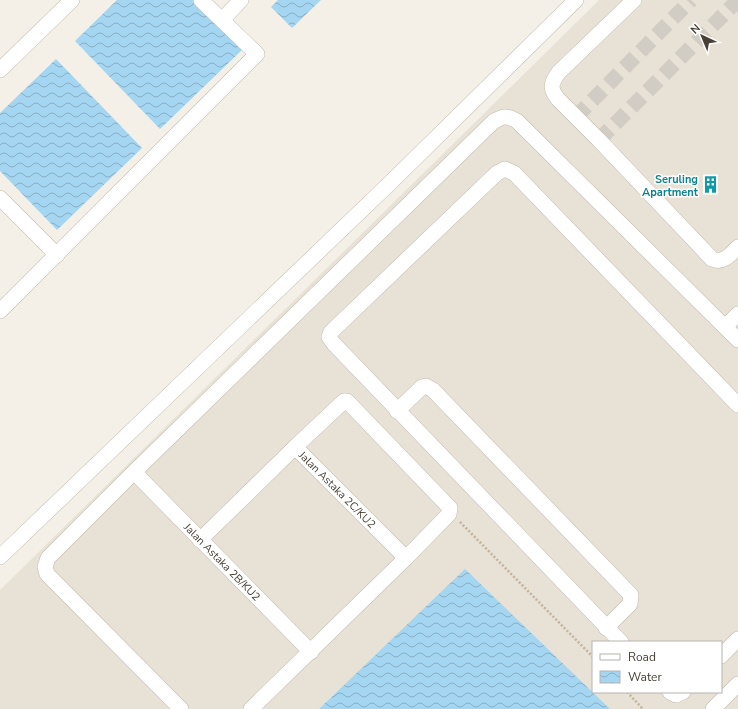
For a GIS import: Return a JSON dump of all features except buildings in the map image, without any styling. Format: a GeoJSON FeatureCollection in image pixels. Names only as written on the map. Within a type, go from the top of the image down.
{"type":"FeatureCollection","features":[{"type":"Feature","properties":{"kind":"street"},"geometry":{"type":"LineString","coordinates":[[0,70],[72,0]]}},
{"type":"Feature","properties":{"kind":"street"},"geometry":{"type":"LineString","coordinates":[[0,311],[257,54],[201,0]]}},
{"type":"Feature","properties":{"kind":"street"},"geometry":{"type":"LineString","coordinates":[[222,20],[241,0]]}},
{"type":"Feature","properties":{"kind":"street"},"geometry":{"type":"LineString","coordinates":[[0,557],[390,183],[576,0]]}},
{"type":"Feature","properties":{"kind":"street"},"geometry":{"type":"LineString","coordinates":[[634,0],[559,72],[551,86],[553,93],[712,259],[717,261],[726,258],[738,247]]}},
{"type":"Feature","properties":{"kind":"street"},"geometry":{"type":"LineString","coordinates":[[181,709],[47,574],[45,570],[45,562],[134,472],[493,122],[501,117],[509,116],[517,121],[738,340]]}},
{"type":"Feature","properties":{"kind":"street"},"geometry":{"type":"LineString","coordinates":[[620,641],[334,344],[330,337],[331,332],[497,172],[505,169],[514,173],[738,405]]}},
{"type":"Feature","properties":{"kind":"street"},"geometry":{"type":"LineString","coordinates":[[0,198],[57,255]]}},
{"type":"Feature","properties":{"kind":"street"},"geometry":{"type":"LineString","coordinates":[[725,327],[738,314]]}},
{"type":"Feature","properties":{"kind":"street"},"geometry":{"type":"LineString","coordinates":[[397,411],[422,387],[426,386],[433,390],[631,595],[630,604],[606,628]]}},
{"type":"Feature","properties":{"kind":"street"},"geometry":{"type":"LineString","coordinates":[[251,709],[406,558],[449,514],[450,511],[450,508],[347,402],[344,401],[295,446]]}},
{"type":"Feature","properties":{"kind":"street","name":"Jalan Astaka 2C/KU2"},"geometry":{"type":"LineString","coordinates":[[200,540],[295,446],[406,558]]}},
{"type":"Feature","properties":{"kind":"street","name":"Jalan Astaka 2B/KU2"},"geometry":{"type":"LineString","coordinates":[[134,472],[311,652]]}},
{"type":"Feature","properties":{"kind":"street"},"geometry":{"type":"LineString","coordinates":[[722,655],[738,639]]}},
{"type":"Feature","properties":{"kind":"street"},"geometry":{"type":"LineString","coordinates":[[713,709],[738,684]]}},
{"type":"Feature","properties":{"kind":"path"},"geometry":{"type":"LineString","coordinates":[[450,511],[592,656]]}},
{"type":"Feature","properties":{"kind":"path"},"geometry":{"type":"LineString","coordinates":[[628,693],[643,709]]}},
{"type":"Feature","properties":{"kind":"shaded area"},"geometry":{"type":"Polygon","coordinates":[[[599,0],[738,0],[738,709],[0,709],[0,590],[599,0]]]}},
{"type":"Feature","properties":{"kind":"water"},"geometry":{"type":"Polygon","coordinates":[[[117,0],[196,0],[243,49],[160,129],[75,41],[117,0]]]}},
{"type":"Feature","properties":{"kind":"water"},"geometry":{"type":"Polygon","coordinates":[[[278,0],[321,0],[292,28],[271,7],[278,0]]]}},
{"type":"Feature","properties":{"kind":"water"},"geometry":{"type":"Polygon","coordinates":[[[56,59],[142,148],[57,230],[0,171],[0,113],[56,59]]]}},
{"type":"Feature","properties":{"kind":"water"},"geometry":{"type":"Polygon","coordinates":[[[465,569],[610,709],[319,709],[465,569]]]}},
{"type":"Feature","properties":{"kind":"tunnel"},"geometry":{"type":"LineString","coordinates":[[576,117],[691,0]]}},
{"type":"Feature","properties":{"kind":"tunnel"},"geometry":{"type":"LineString","coordinates":[[599,140],[738,0]]}},
{"type":"Feature","properties":{"kind":"place","name":"Seruling Apartment"},"geometry":{"type":"Point","coordinates":[711,185]}}]}
